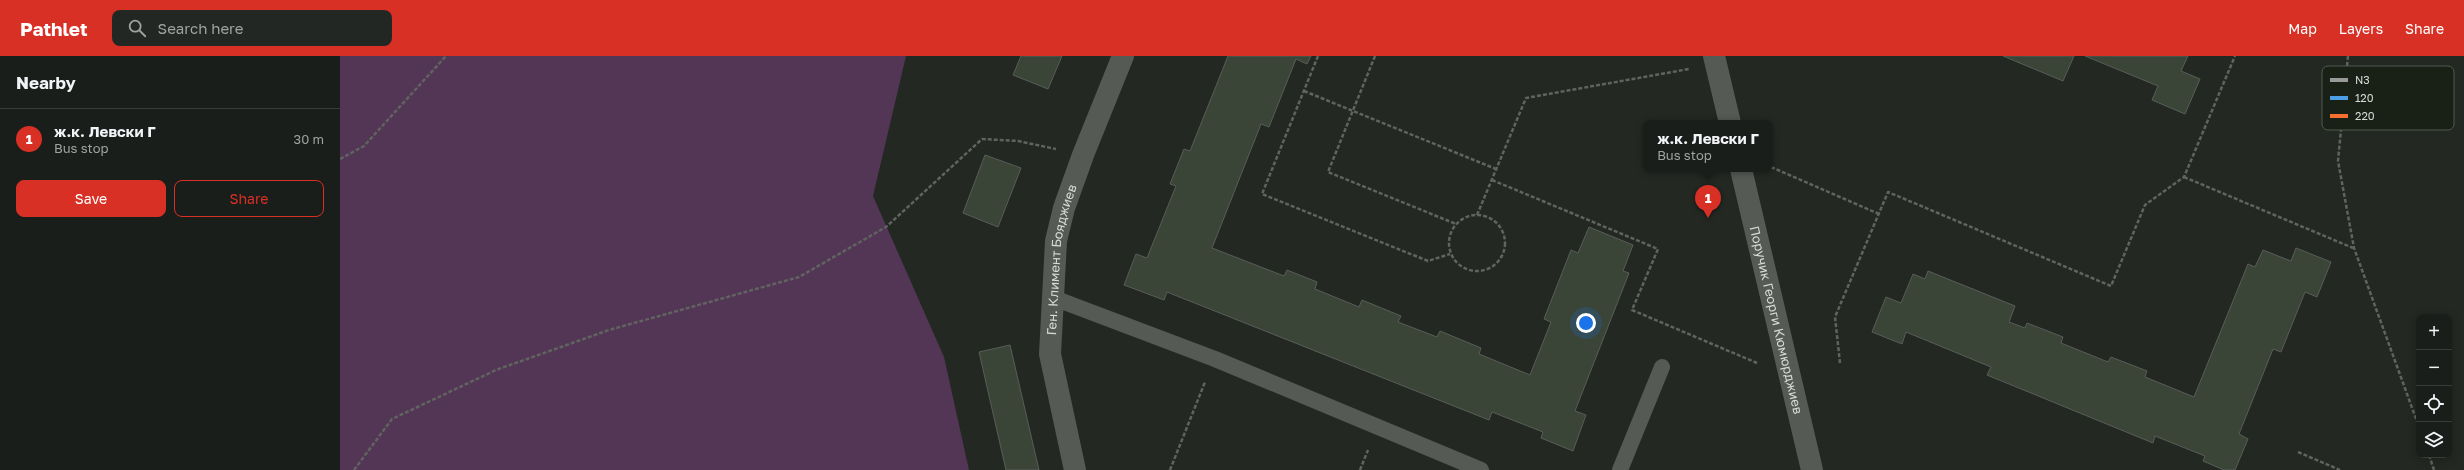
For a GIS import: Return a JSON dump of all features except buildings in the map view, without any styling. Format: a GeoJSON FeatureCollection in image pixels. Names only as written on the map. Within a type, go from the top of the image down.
{"type":"FeatureCollection","features":[{"type":"Feature","properties":{"kind":"street","name":"Ген. Климент Бояджиев"},"geometry":{"type":"LineString","coordinates":[[1075,470],[1050,354],[1056,241],[1064,208],[1123,56]]}},
{"type":"Feature","properties":{"kind":"street"},"geometry":{"type":"LineString","coordinates":[[1715,60],[1729,120]]}},
{"type":"Feature","properties":{"kind":"street","name":"Поручик Георги Кюмюрджиев"},"geometry":{"type":"LineString","coordinates":[[1742,172],[1812,470]]}},
{"type":"Feature","properties":{"kind":"lane"},"geometry":{"type":"LineString","coordinates":[[1052,297],[1215,359],[1481,470]]}},
{"type":"Feature","properties":{"kind":"lane"},"geometry":{"type":"LineString","coordinates":[[1620,470],[1662,367]]}},
{"type":"Feature","properties":{"kind":"path"},"geometry":{"type":"LineString","coordinates":[[340,159],[364,146],[446,56]]}},
{"type":"Feature","properties":{"kind":"path"},"geometry":{"type":"LineString","coordinates":[[1318,56],[1262,194],[1428,261],[1450,254]]}},
{"type":"Feature","properties":{"kind":"path"},"geometry":{"type":"LineString","coordinates":[[1375,56],[1328,172],[1456,224]]}},
{"type":"Feature","properties":{"kind":"path"},"geometry":{"type":"LineString","coordinates":[[1840,363],[1835,317],[1888,192],[2111,286],[2145,205],[2184,177],[2235,56]]}},
{"type":"Feature","properties":{"kind":"path"},"geometry":{"type":"LineString","coordinates":[[2347,66],[2348,56]]}},
{"type":"Feature","properties":{"kind":"path"},"geometry":{"type":"LineString","coordinates":[[1477,214],[1526,98],[1715,60]]}},
{"type":"Feature","properties":{"kind":"path"},"geometry":{"type":"LineString","coordinates":[[1304,91],[1496,169]]}},
{"type":"Feature","properties":{"kind":"path"},"geometry":{"type":"LineString","coordinates":[[2341,130],[2338,161],[2354,248],[2417,422]]}},
{"type":"Feature","properties":{"kind":"path"},"geometry":{"type":"LineString","coordinates":[[354,470],[392,419],[496,370],[609,330],[798,277],[886,226],[982,139],[1018,141],[1083,156]]}},
{"type":"Feature","properties":{"kind":"path"},"geometry":{"type":"LineString","coordinates":[[1773,168],[1879,214]]}},
{"type":"Feature","properties":{"kind":"path"},"geometry":{"type":"LineString","coordinates":[[2184,177],[2354,248]]}},
{"type":"Feature","properties":{"kind":"path"},"geometry":{"type":"LineString","coordinates":[[1492,180],[1658,249],[1632,310],[1790,376]]}},
{"type":"Feature","properties":{"kind":"path"},"geometry":{"type":"LineString","coordinates":[[1477,214],[1488,217],[1497,223],[1503,232],[1506,243],[1503,254],[1492,266],[1477,272],[1466,270],[1456,263],[1450,254],[1448,243],[1450,232],[1456,224],[1466,217],[1477,214]]}},
{"type":"Feature","properties":{"kind":"path"},"geometry":{"type":"LineString","coordinates":[[1170,470],[1215,359]]}},
{"type":"Feature","properties":{"kind":"path"},"geometry":{"type":"LineString","coordinates":[[2298,452],[2340,470]]}},
{"type":"Feature","properties":{"kind":"path"},"geometry":{"type":"LineString","coordinates":[[2430,458],[2434,470]]}},
{"type":"Feature","properties":{"kind":"shaded area"},"geometry":{"type":"Polygon","coordinates":[[[340,56],[906,56],[873,196],[944,357],[969,470],[340,470],[340,56]]]}},
{"type":"Feature","properties":{"kind":"place","name":"ж.к. Левски Г"},"geometry":{"type":"Point","coordinates":[1708,218]}}]}
